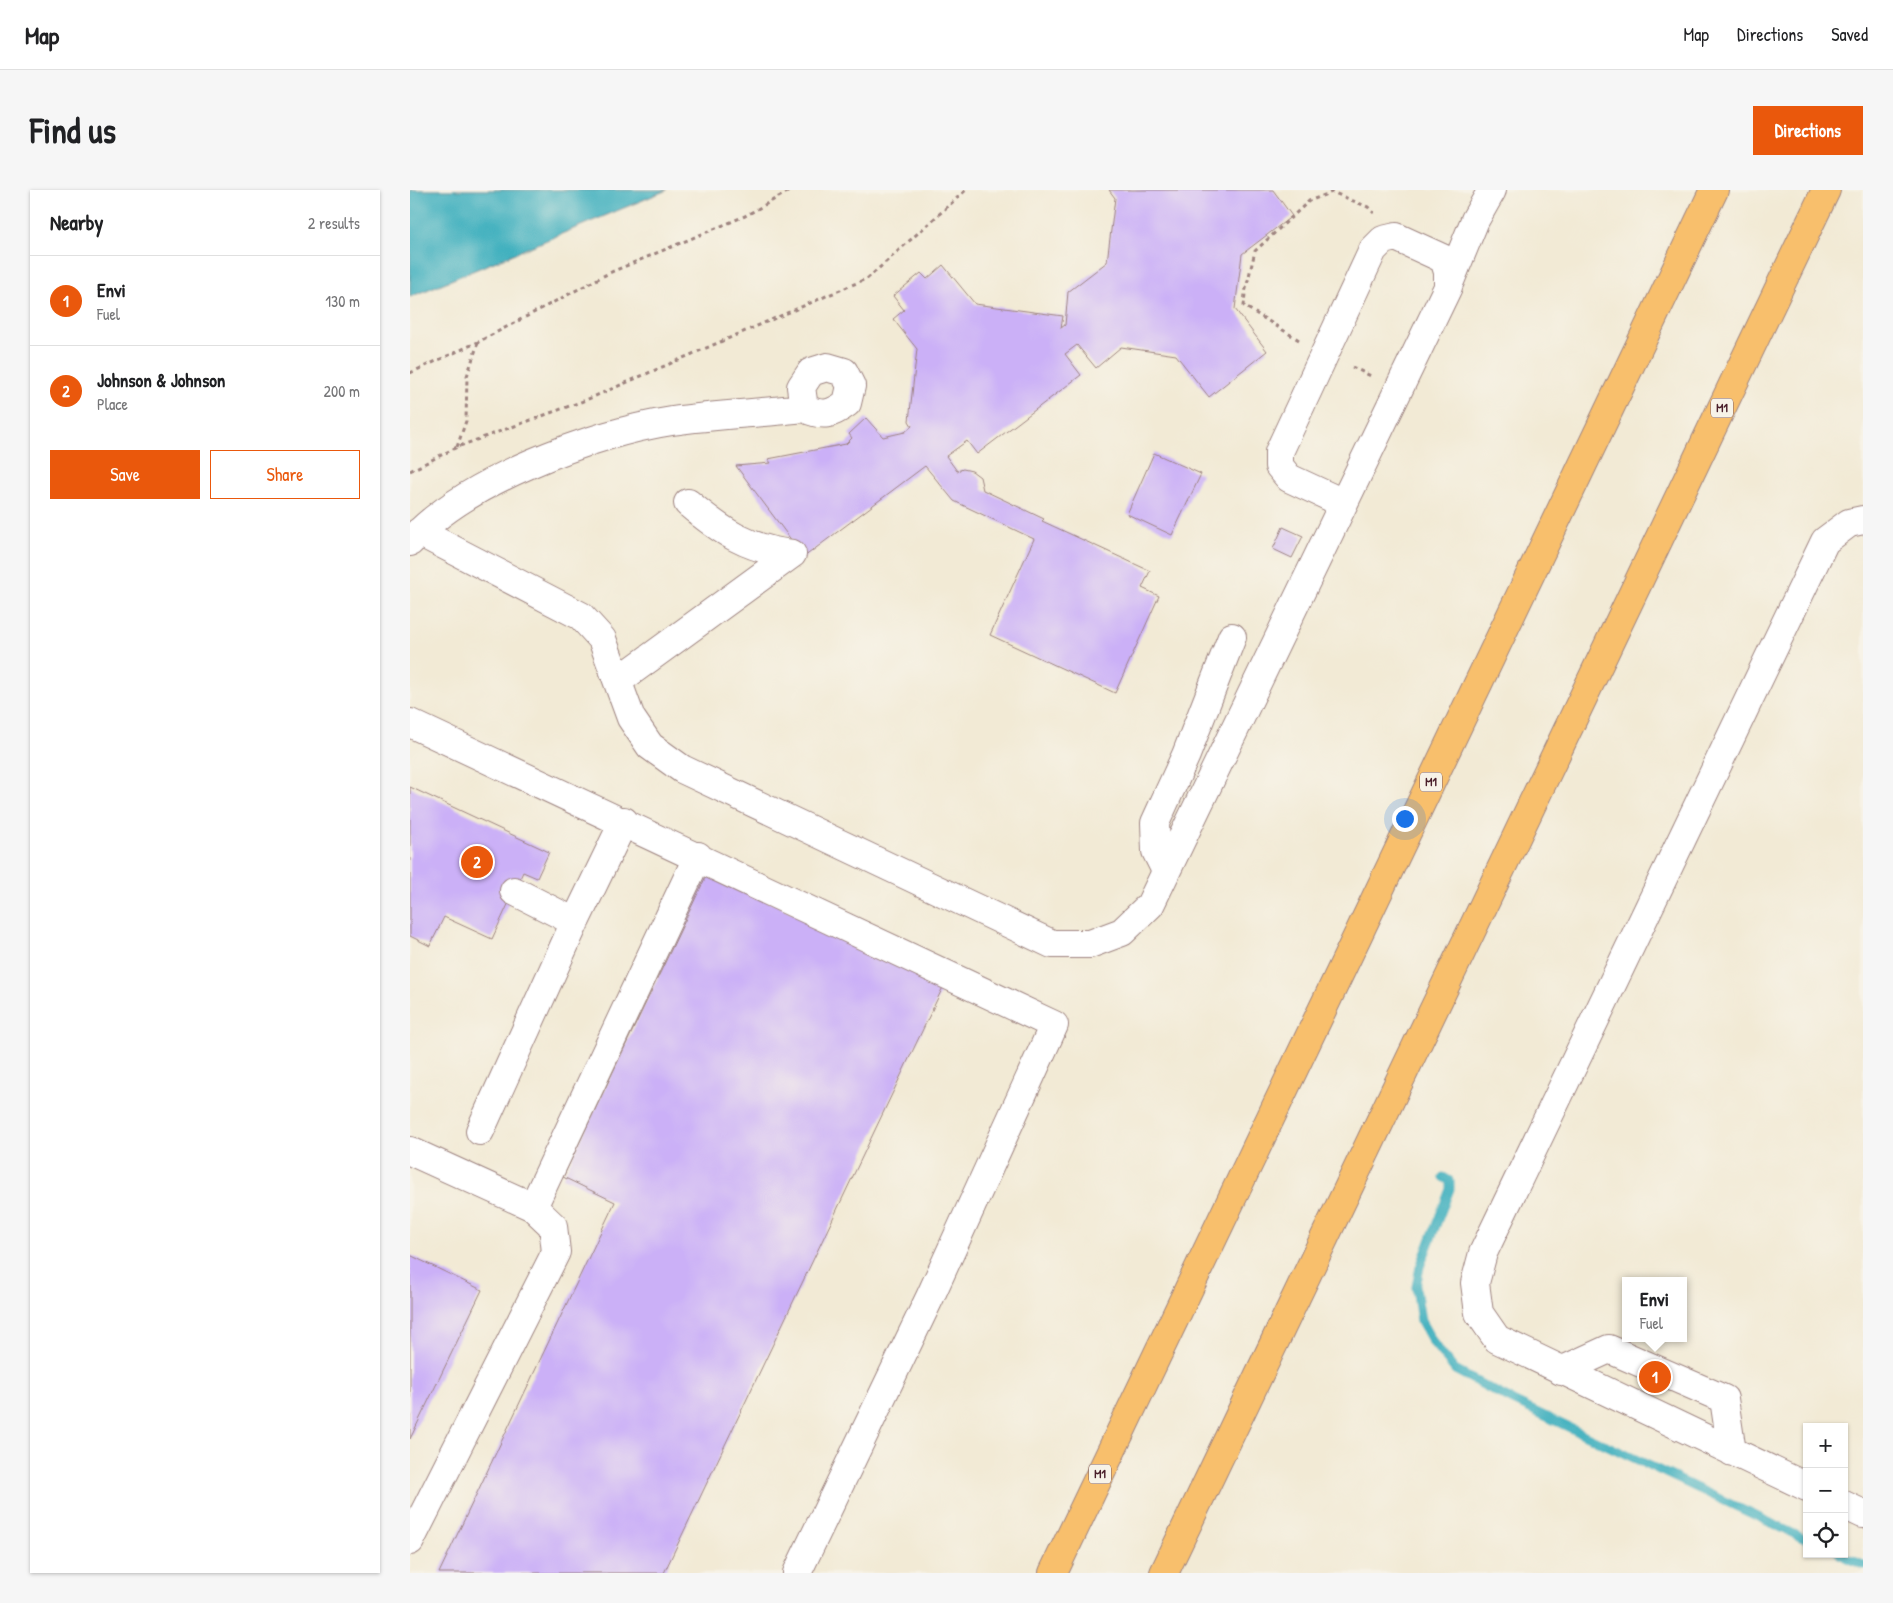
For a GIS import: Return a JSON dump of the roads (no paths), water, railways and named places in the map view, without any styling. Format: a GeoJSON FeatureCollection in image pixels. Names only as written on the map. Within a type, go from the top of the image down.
{"type":"FeatureCollection","features":[{"type":"Feature","properties":{"kind":"highway","name":"M1"},"geometry":{"type":"LineString","coordinates":[[1053,1573],[1714,190]]}},
{"type":"Feature","properties":{"kind":"highway","name":"M1"},"geometry":{"type":"LineString","coordinates":[[1164,1573],[1826,190]]}},
{"type":"Feature","properties":{"kind":"street"},"geometry":{"type":"LineString","coordinates":[[804,408],[671,421],[596,439],[524,466],[474,492],[414,537],[581,616],[602,639],[631,718],[650,746],[682,769],[1052,944],[1090,944],[1122,932],[1150,905],[1448,287],[1475,220],[1492,190]]}},
{"type":"Feature","properties":{"kind":"street"},"geometry":{"type":"LineString","coordinates":[[1343,504],[1289,478],[1278,466],[1279,452],[1374,250],[1383,240],[1396,237],[1444,259],[1448,272],[1448,287]]}},
{"type":"Feature","properties":{"kind":"street"},"geometry":{"type":"LineString","coordinates":[[618,681],[792,554],[771,551],[737,540],[709,522],[688,503]]}},
{"type":"Feature","properties":{"kind":"street"},"geometry":{"type":"LineString","coordinates":[[1803,1485],[1497,1339],[1479,1313],[1475,1283],[1483,1253],[1825,541],[1849,523],[1863,520]]}},
{"type":"Feature","properties":{"kind":"street"},"geometry":{"type":"LineString","coordinates":[[1166,871],[1156,851],[1155,823],[1186,755],[1232,638]]}},
{"type":"Feature","properties":{"kind":"street"},"geometry":{"type":"LineString","coordinates":[[410,723],[1054,1024],[930,1298],[797,1573]]}},
{"type":"Feature","properties":{"kind":"street"},"geometry":{"type":"LineString","coordinates":[[480,1131],[575,922],[624,822]]}},
{"type":"Feature","properties":{"kind":"street"},"geometry":{"type":"LineString","coordinates":[[533,1207],[698,856]]}},
{"type":"Feature","properties":{"kind":"street"},"geometry":{"type":"LineString","coordinates":[[514,891],[575,922]]}},
{"type":"Feature","properties":{"kind":"street"},"geometry":{"type":"LineString","coordinates":[[410,1151],[533,1207],[553,1226],[556,1252],[413,1526]]}},
{"type":"Feature","properties":{"kind":"street"},"geometry":{"type":"LineString","coordinates":[[1561,1370],[1608,1349],[1724,1399],[1732,1452]]}},
{"type":"Feature","properties":{"kind":"street"},"geometry":{"type":"LineString","coordinates":[[1848,1507],[1863,1514]]}},
{"type":"Feature","properties":{"kind":"water"},"geometry":{"type":"Polygon","coordinates":[[[410,190],[667,190],[410,297],[410,190]]]}},
{"type":"Feature","properties":{"kind":"waterway"},"geometry":{"type":"LineString","coordinates":[[1443,1177],[1450,1181],[1450,1189],[1420,1267],[1416,1287],[1421,1321],[1434,1344],[1455,1370],[1513,1401],[1803,1538]]}},
{"type":"Feature","properties":{"kind":"waterway"},"geometry":{"type":"LineString","coordinates":[[1848,1558],[1863,1565]]}},
{"type":"Feature","properties":{"kind":"place","name":"Johnson & Johnson"},"geometry":{"type":"Point","coordinates":[477,862]}},
{"type":"Feature","properties":{"kind":"place","name":"Envi"},"geometry":{"type":"Point","coordinates":[1655,1377]}}]}
